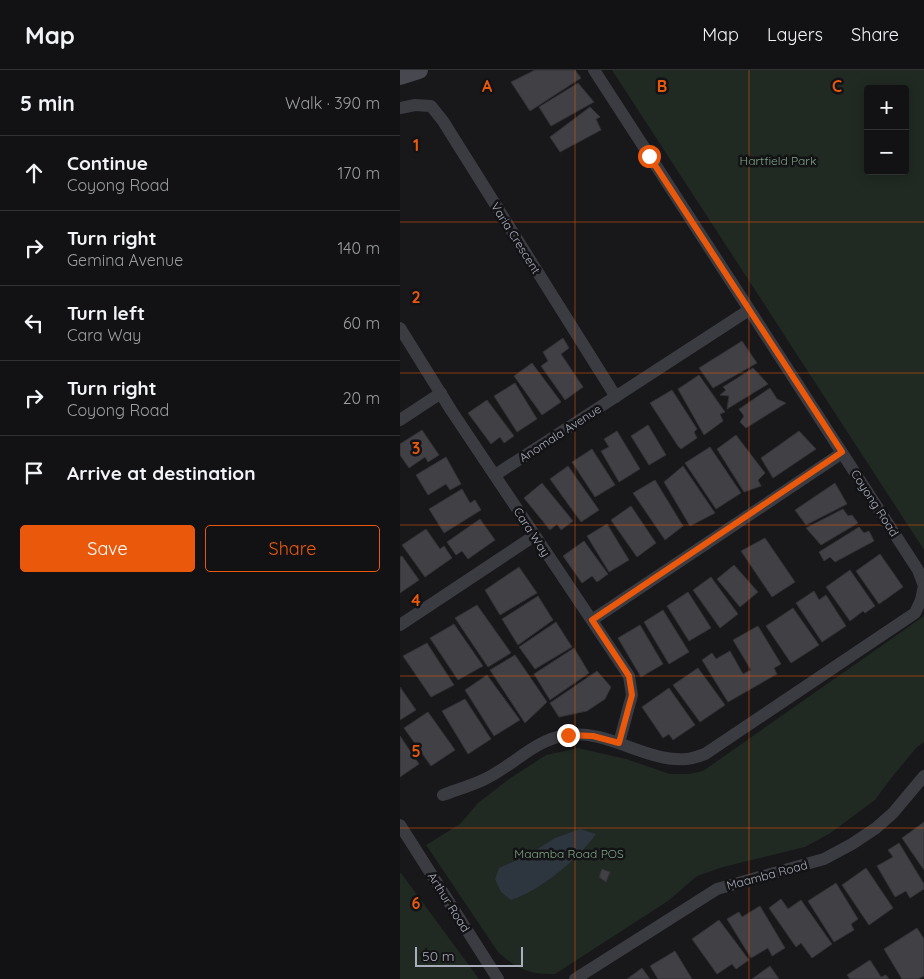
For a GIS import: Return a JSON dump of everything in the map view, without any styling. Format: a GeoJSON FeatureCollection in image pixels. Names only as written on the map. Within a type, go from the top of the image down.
{"type":"FeatureCollection","features":[{"type":"Feature","properties":{"kind":"main road"},"geometry":{"type":"LineString","coordinates":[[400,76],[419,70]]}},
{"type":"Feature","properties":{"kind":"street","name":"Coyong Road"},"geometry":{"type":"LineString","coordinates":[[443,794],[483,780],[547,739],[568,735],[593,736],[665,758],[687,759],[704,754],[915,613],[921,600],[924,586],[918,570],[594,70]]}},
{"type":"Feature","properties":{"kind":"street","name":"Varia Crescent"},"geometry":{"type":"LineString","coordinates":[[400,108],[415,105],[431,106],[621,394]]}},
{"type":"Feature","properties":{"kind":"street","name":"Anomala Avenue"},"geometry":{"type":"LineString","coordinates":[[495,475],[749,310]]}},
{"type":"Feature","properties":{"kind":"street","name":"Cara Way"},"geometry":{"type":"LineString","coordinates":[[400,328],[534,536],[629,676],[632,695],[619,743]]}},
{"type":"Feature","properties":{"kind":"street"},"geometry":{"type":"LineString","coordinates":[[400,420],[441,393]]}},
{"type":"Feature","properties":{"kind":"street"},"geometry":{"type":"LineString","coordinates":[[592,620],[842,452]]}},
{"type":"Feature","properties":{"kind":"street"},"geometry":{"type":"LineString","coordinates":[[400,625],[534,536]]}},
{"type":"Feature","properties":{"kind":"street","name":"Maamba Road"},"geometry":{"type":"LineString","coordinates":[[575,979],[717,888],[824,859],[852,844],[876,828],[893,813],[924,776]]}},
{"type":"Feature","properties":{"kind":"street","name":"Arthur Road"},"geometry":{"type":"LineString","coordinates":[[402,831],[498,979]]}},
{"type":"Feature","properties":{"kind":"green space","name":"Hartfield Park"},"geometry":{"type":"Polygon","coordinates":[[[612,70],[924,70],[924,550],[612,70]]]}},
{"type":"Feature","properties":{"kind":"green space","name":"Maamba Road POS"},"geometry":{"type":"Polygon","coordinates":[[[924,616],[924,742],[917,747],[875,800],[829,834],[805,847],[723,867],[697,876],[668,901],[555,974],[524,970],[511,963],[498,952],[426,845],[460,824],[478,803],[509,779],[546,755],[578,748],[626,759],[670,774],[689,774],[703,771],[924,616]]]}},
{"type":"Feature","properties":{"kind":"green space"},"geometry":{"type":"Polygon","coordinates":[[[401,873],[479,979],[400,979],[401,873]]]}},
{"type":"Feature","properties":{"kind":"shaded area"},"geometry":{"type":"Polygon","coordinates":[[[580,829],[596,834],[579,854],[558,873],[534,889],[511,900],[501,892],[495,879],[499,868],[528,855],[555,838],[580,829]]]}},
{"type":"Feature","properties":{"kind":"building"},"geometry":{"type":"Polygon","coordinates":[[[535,70],[575,70],[581,78],[530,111],[511,82],[535,70]]]}},
{"type":"Feature","properties":{"kind":"building"},"geometry":{"type":"Polygon","coordinates":[[[578,83],[594,102],[551,126],[539,107],[578,83]]]}},
{"type":"Feature","properties":{"kind":"building"},"geometry":{"type":"Polygon","coordinates":[[[590,107],[600,117],[596,119],[601,130],[560,152],[550,137],[590,107]]]}},
{"type":"Feature","properties":{"kind":"building"},"geometry":{"type":"Polygon","coordinates":[[[563,338],[569,348],[561,354],[583,387],[565,400],[541,366],[548,361],[543,352],[563,338]]]}},
{"type":"Feature","properties":{"kind":"building"},"geometry":{"type":"Polygon","coordinates":[[[742,341],[757,363],[713,388],[699,368],[742,341]]]}},
{"type":"Feature","properties":{"kind":"building"},"geometry":{"type":"Polygon","coordinates":[[[532,363],[561,402],[542,415],[514,376],[532,363]]]}},
{"type":"Feature","properties":{"kind":"building"},"geometry":{"type":"Polygon","coordinates":[[[753,368],[768,384],[727,409],[729,396],[720,395],[726,390],[723,387],[753,368]]]}},
{"type":"Feature","properties":{"kind":"building"},"geometry":{"type":"Polygon","coordinates":[[[699,375],[725,412],[720,414],[723,421],[704,435],[678,389],[699,375]]]}},
{"type":"Feature","properties":{"kind":"building"},"geometry":{"type":"Polygon","coordinates":[[[515,383],[537,419],[517,432],[494,396],[515,383]]]}},
{"type":"Feature","properties":{"kind":"building"},"geometry":{"type":"Polygon","coordinates":[[[770,388],[777,399],[786,403],[746,428],[740,422],[744,416],[739,409],[770,388]]]}},
{"type":"Feature","properties":{"kind":"building"},"geometry":{"type":"Polygon","coordinates":[[[672,390],[697,429],[694,432],[697,438],[681,449],[650,403],[672,390]]]}},
{"type":"Feature","properties":{"kind":"building"},"geometry":{"type":"Polygon","coordinates":[[[487,400],[514,436],[504,443],[500,437],[491,444],[468,413],[487,400]]]}},
{"type":"Feature","properties":{"kind":"building"},"geometry":{"type":"Polygon","coordinates":[[[648,425],[666,455],[649,465],[631,436],[648,425]]]}},
{"type":"Feature","properties":{"kind":"building"},"geometry":{"type":"Polygon","coordinates":[[[422,430],[439,455],[428,462],[425,457],[409,468],[400,455],[400,444],[422,430]]]}},
{"type":"Feature","properties":{"kind":"building"},"geometry":{"type":"Polygon","coordinates":[[[617,431],[640,469],[619,482],[601,451],[609,447],[604,439],[617,431]]]}},
{"type":"Feature","properties":{"kind":"building"},"geometry":{"type":"Polygon","coordinates":[[[799,431],[816,449],[773,478],[761,458],[799,431]]]}},
{"type":"Feature","properties":{"kind":"building"},"geometry":{"type":"Polygon","coordinates":[[[736,435],[765,473],[758,480],[761,486],[744,492],[717,449],[736,435]]]}},
{"type":"Feature","properties":{"kind":"building"},"geometry":{"type":"Polygon","coordinates":[[[710,447],[741,493],[716,509],[685,463],[710,447]]]}},
{"type":"Feature","properties":{"kind":"building"},"geometry":{"type":"Polygon","coordinates":[[[592,449],[615,485],[595,497],[572,462],[592,449]]]}},
{"type":"Feature","properties":{"kind":"building"},"geometry":{"type":"Polygon","coordinates":[[[446,457],[461,484],[450,490],[446,484],[428,495],[416,475],[446,457]]]}},
{"type":"Feature","properties":{"kind":"building"},"geometry":{"type":"Polygon","coordinates":[[[568,466],[599,510],[581,522],[550,479],[568,466]]]}},
{"type":"Feature","properties":{"kind":"building"},"geometry":{"type":"Polygon","coordinates":[[[683,466],[715,513],[690,526],[664,482],[683,466]]]}},
{"type":"Feature","properties":{"kind":"building"},"geometry":{"type":"Polygon","coordinates":[[[655,480],[683,526],[665,540],[633,493],[655,480]]]}},
{"type":"Feature","properties":{"kind":"building"},"geometry":{"type":"Polygon","coordinates":[[[542,483],[573,521],[561,530],[557,524],[550,530],[524,498],[542,483]]]}},
{"type":"Feature","properties":{"kind":"building"},"geometry":{"type":"Polygon","coordinates":[[[835,483],[847,504],[806,525],[795,510],[835,483]]]}},
{"type":"Feature","properties":{"kind":"building"},"geometry":{"type":"Polygon","coordinates":[[[462,489],[470,503],[475,500],[481,510],[444,533],[429,509],[462,489]]]}},
{"type":"Feature","properties":{"kind":"building"},"geometry":{"type":"Polygon","coordinates":[[[631,506],[656,543],[637,557],[611,520],[631,506]]]}},
{"type":"Feature","properties":{"kind":"building"},"geometry":{"type":"Polygon","coordinates":[[[843,509],[848,516],[852,515],[858,523],[821,545],[806,528],[843,509]]]}},
{"type":"Feature","properties":{"kind":"building"},"geometry":{"type":"Polygon","coordinates":[[[480,519],[495,540],[468,559],[462,551],[456,555],[447,542],[480,519]]]}},
{"type":"Feature","properties":{"kind":"building"},"geometry":{"type":"Polygon","coordinates":[[[607,524],[629,560],[609,572],[587,536],[607,524]]]}},
{"type":"Feature","properties":{"kind":"building"},"geometry":{"type":"Polygon","coordinates":[[[859,527],[864,533],[869,531],[874,541],[835,562],[830,557],[824,561],[819,552],[859,527]]]}},
{"type":"Feature","properties":{"kind":"building"},"geometry":{"type":"Polygon","coordinates":[[[426,529],[440,549],[444,546],[452,558],[425,577],[402,545],[426,529]]]}},
{"type":"Feature","properties":{"kind":"building"},"geometry":{"type":"Polygon","coordinates":[[[765,538],[795,582],[772,597],[741,551],[765,538]]]}},
{"type":"Feature","properties":{"kind":"building"},"geometry":{"type":"Polygon","coordinates":[[[584,541],[608,574],[597,582],[592,576],[582,583],[563,556],[584,541]]]}},
{"type":"Feature","properties":{"kind":"building"},"geometry":{"type":"Polygon","coordinates":[[[880,554],[903,587],[879,604],[856,571],[880,554]]]}},
{"type":"Feature","properties":{"kind":"building"},"geometry":{"type":"Polygon","coordinates":[[[402,556],[419,580],[400,593],[400,557],[402,556]]]}},
{"type":"Feature","properties":{"kind":"building"},"geometry":{"type":"Polygon","coordinates":[[[734,565],[758,592],[740,607],[717,579],[734,565]]]}},
{"type":"Feature","properties":{"kind":"building"},"geometry":{"type":"Polygon","coordinates":[[[519,567],[537,593],[500,615],[485,590],[519,567]]]}},
{"type":"Feature","properties":{"kind":"building"},"geometry":{"type":"Polygon","coordinates":[[[850,570],[875,606],[865,613],[863,611],[850,621],[826,587],[850,570]]]}},
{"type":"Feature","properties":{"kind":"building"},"geometry":{"type":"Polygon","coordinates":[[[711,577],[738,614],[720,628],[693,590],[711,577]]]}},
{"type":"Feature","properties":{"kind":"building"},"geometry":{"type":"Polygon","coordinates":[[[814,591],[819,600],[826,595],[846,626],[822,642],[796,603],[814,591]]]}},
{"type":"Feature","properties":{"kind":"building"},"geometry":{"type":"Polygon","coordinates":[[[688,592],[711,628],[689,641],[667,606],[688,592]]]}},
{"type":"Feature","properties":{"kind":"building"},"geometry":{"type":"Polygon","coordinates":[[[538,596],[553,620],[518,645],[502,619],[538,596]]]}},
{"type":"Feature","properties":{"kind":"building"},"geometry":{"type":"Polygon","coordinates":[[[477,605],[511,653],[488,667],[455,618],[477,605]]]}},
{"type":"Feature","properties":{"kind":"building"},"geometry":{"type":"Polygon","coordinates":[[[793,608],[819,645],[791,663],[766,626],[793,608]]]}},
{"type":"Feature","properties":{"kind":"building"},"geometry":{"type":"Polygon","coordinates":[[[663,610],[689,652],[669,664],[644,622],[663,610]]]}},
{"type":"Feature","properties":{"kind":"building"},"geometry":{"type":"Polygon","coordinates":[[[556,622],[572,647],[535,669],[519,647],[556,622]]]}},
{"type":"Feature","properties":{"kind":"building"},"geometry":{"type":"Polygon","coordinates":[[[454,624],[483,666],[458,680],[430,638],[454,624]]]}},
{"type":"Feature","properties":{"kind":"building"},"geometry":{"type":"Polygon","coordinates":[[[640,625],[663,664],[641,677],[618,638],[640,625]]]}},
{"type":"Feature","properties":{"kind":"building"},"geometry":{"type":"Polygon","coordinates":[[[758,626],[781,664],[774,668],[777,674],[728,702],[702,660],[712,653],[716,659],[730,651],[743,674],[751,670],[733,640],[758,626]]]}},
{"type":"Feature","properties":{"kind":"building"},"geometry":{"type":"Polygon","coordinates":[[[427,643],[454,685],[431,697],[403,656],[427,643]]]}},
{"type":"Feature","properties":{"kind":"building"},"geometry":{"type":"Polygon","coordinates":[[[574,648],[589,673],[550,700],[534,674],[574,648]]]}},
{"type":"Feature","properties":{"kind":"building"},"geometry":{"type":"Polygon","coordinates":[[[515,655],[547,702],[525,723],[490,670],[515,655]]]}},
{"type":"Feature","properties":{"kind":"building"},"geometry":{"type":"Polygon","coordinates":[[[698,668],[725,705],[700,722],[673,685],[698,668]]]}},
{"type":"Feature","properties":{"kind":"building"},"geometry":{"type":"Polygon","coordinates":[[[597,671],[611,687],[605,699],[587,711],[559,717],[550,703],[597,671]]]}},
{"type":"Feature","properties":{"kind":"building"},"geometry":{"type":"Polygon","coordinates":[[[487,675],[520,720],[494,736],[465,690],[487,675]]]}},
{"type":"Feature","properties":{"kind":"building"},"geometry":{"type":"Polygon","coordinates":[[[400,687],[416,710],[400,720],[400,687]]]}},
{"type":"Feature","properties":{"kind":"building"},"geometry":{"type":"Polygon","coordinates":[[[669,688],[695,725],[673,740],[669,734],[663,738],[642,707],[669,688]]]}},
{"type":"Feature","properties":{"kind":"building"},"geometry":{"type":"Polygon","coordinates":[[[465,699],[491,739],[468,754],[442,711],[465,699]]]}},
{"type":"Feature","properties":{"kind":"building"},"geometry":{"type":"Polygon","coordinates":[[[428,712],[455,750],[431,766],[404,728],[428,712]]]}},
{"type":"Feature","properties":{"kind":"building"},"geometry":{"type":"Polygon","coordinates":[[[400,736],[419,764],[400,777],[400,736]]]}},
{"type":"Feature","properties":{"kind":"building"},"geometry":{"type":"Polygon","coordinates":[[[924,822],[924,870],[902,838],[924,822]]]}},
{"type":"Feature","properties":{"kind":"building"},"geometry":{"type":"Polygon","coordinates":[[[899,843],[924,884],[924,889],[910,898],[906,891],[895,897],[877,866],[893,857],[888,850],[899,843]]]}},
{"type":"Feature","properties":{"kind":"building"},"geometry":{"type":"Polygon","coordinates":[[[866,868],[893,908],[869,925],[842,885],[866,868]]]}},
{"type":"Feature","properties":{"kind":"building"},"geometry":{"type":"Polygon","coordinates":[[[602,869],[610,872],[606,882],[599,877],[602,869]]]}},
{"type":"Feature","properties":{"kind":"building"},"geometry":{"type":"Polygon","coordinates":[[[836,883],[858,919],[851,924],[854,930],[834,942],[808,901],[836,883]]]}},
{"type":"Feature","properties":{"kind":"building"},"geometry":{"type":"Polygon","coordinates":[[[781,899],[788,909],[801,900],[832,944],[812,958],[801,943],[796,947],[769,908],[781,899]]]}},
{"type":"Feature","properties":{"kind":"building"},"geometry":{"type":"Polygon","coordinates":[[[760,906],[785,948],[772,956],[768,948],[751,958],[727,919],[739,912],[742,917],[760,906]]]}},
{"type":"Feature","properties":{"kind":"building"},"geometry":{"type":"Polygon","coordinates":[[[719,920],[749,960],[736,969],[732,964],[717,974],[692,939],[719,920]]]}},
{"type":"Feature","properties":{"kind":"building"},"geometry":{"type":"Polygon","coordinates":[[[917,928],[924,939],[924,976],[918,979],[902,979],[884,949],[917,928]]]}},
{"type":"Feature","properties":{"kind":"building"},"geometry":{"type":"Polygon","coordinates":[[[675,951],[692,979],[658,979],[650,966],[675,951]]]}},
{"type":"Feature","properties":{"kind":"building"},"geometry":{"type":"Polygon","coordinates":[[[870,960],[881,977],[886,975],[889,979],[850,979],[847,975],[870,960]]]}},
{"type":"Feature","properties":{"kind":"building"},"geometry":{"type":"Polygon","coordinates":[[[770,966],[779,979],[752,979],[770,966]]]}},
{"type":"Feature","properties":{"kind":"building"},"geometry":{"type":"Polygon","coordinates":[[[642,968],[650,979],[627,979],[642,968]]]}},
{"type":"Feature","properties":{"kind":"route"},"geometry":{"type":"LineString","coordinates":[[568,735],[593,736],[619,743],[632,695],[629,676],[592,620],[842,452],[649,156]]}}]}
